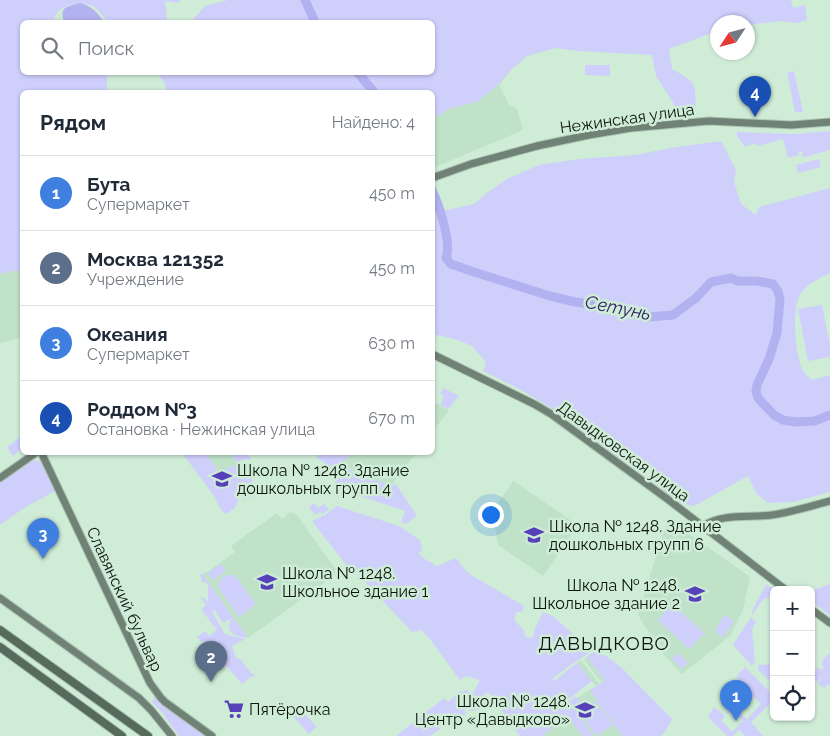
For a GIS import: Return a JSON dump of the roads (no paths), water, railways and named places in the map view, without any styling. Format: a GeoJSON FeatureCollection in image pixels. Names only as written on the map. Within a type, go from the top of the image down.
{"type":"FeatureCollection","features":[{"type":"Feature","properties":{"kind":"main road"},"geometry":{"type":"LineString","coordinates":[[0,630],[148,736]]}},
{"type":"Feature","properties":{"kind":"main road"},"geometry":{"type":"LineString","coordinates":[[0,648],[122,736]]}},
{"type":"Feature","properties":{"kind":"street","name":"Нежинская улица"},"geometry":{"type":"LineString","coordinates":[[435,177],[471,164],[537,146],[631,128],[709,121],[791,125],[830,122]]}},
{"type":"Feature","properties":{"kind":"street","name":"Давыдковская улица"},"geometry":{"type":"LineString","coordinates":[[435,355],[552,414],[781,586]]}},
{"type":"Feature","properties":{"kind":"street"},"geometry":{"type":"LineString","coordinates":[[0,478],[34,455]]}},
{"type":"Feature","properties":{"kind":"street","name":"Славянский бульвар"},"geometry":{"type":"LineString","coordinates":[[40,455],[150,683],[161,698],[212,736]]}},
{"type":"Feature","properties":{"kind":"street"},"geometry":{"type":"LineString","coordinates":[[703,526],[724,518],[771,515],[830,501]]}},
{"type":"Feature","properties":{"kind":"street"},"geometry":{"type":"LineString","coordinates":[[0,598],[139,698],[156,715],[172,736]]}},
{"type":"Feature","properties":{"kind":"street"},"geometry":{"type":"LineString","coordinates":[[815,612],[830,623]]}},
{"type":"Feature","properties":{"kind":"waterway","name":"Сетунь"},"geometry":{"type":"LineString","coordinates":[[305,0],[314,20]]}},
{"type":"Feature","properties":{"kind":"waterway","name":"Сетунь"},"geometry":{"type":"LineString","coordinates":[[360,75],[372,90]]}},
{"type":"Feature","properties":{"kind":"waterway","name":"Сетунь"},"geometry":{"type":"LineString","coordinates":[[435,198],[446,234],[446,258],[451,264],[550,296],[575,302],[618,308],[648,317],[673,315],[696,298],[711,282],[731,278],[737,281],[757,281],[773,284],[778,291],[780,299],[777,333],[769,359],[757,385],[758,398],[774,415],[783,420],[796,422],[815,421],[830,415]]}},
{"type":"Feature","properties":{"kind":"place","name":"Роддом №3"},"geometry":{"type":"Point","coordinates":[755,117]}},
{"type":"Feature","properties":{"kind":"place","name":"Школа № 1248. Здание дошкольных групп 4"},"geometry":{"type":"Point","coordinates":[222,479]}},
{"type":"Feature","properties":{"kind":"place","name":"Школа № 1248. Здание дошкольных групп 6"},"geometry":{"type":"Point","coordinates":[534,535]}},
{"type":"Feature","properties":{"kind":"place","name":"Океания"},"geometry":{"type":"Point","coordinates":[43,559]}},
{"type":"Feature","properties":{"kind":"place","name":"Школа № 1248. Школьное здание 1"},"geometry":{"type":"Point","coordinates":[267,582]}},
{"type":"Feature","properties":{"kind":"place","name":"Школа № 1248. Школьное здание 2"},"geometry":{"type":"Point","coordinates":[695,594]}},
{"type":"Feature","properties":{"kind":"place","name":"Москва 121352"},"geometry":{"type":"Point","coordinates":[211,682]}},
{"type":"Feature","properties":{"kind":"place","name":"Пятёрочка"},"geometry":{"type":"Point","coordinates":[234,709]}},
{"type":"Feature","properties":{"kind":"place","name":"Школа № 1248. Центр «Давыдково»"},"geometry":{"type":"Point","coordinates":[585,710]}},
{"type":"Feature","properties":{"kind":"place","name":"Бута"},"geometry":{"type":"Point","coordinates":[736,721]}},
{"type":"Feature","properties":{"kind":"district","name":"ДАВЫДКОВО"},"geometry":{"type":"Point","coordinates":[604,643]}}]}
